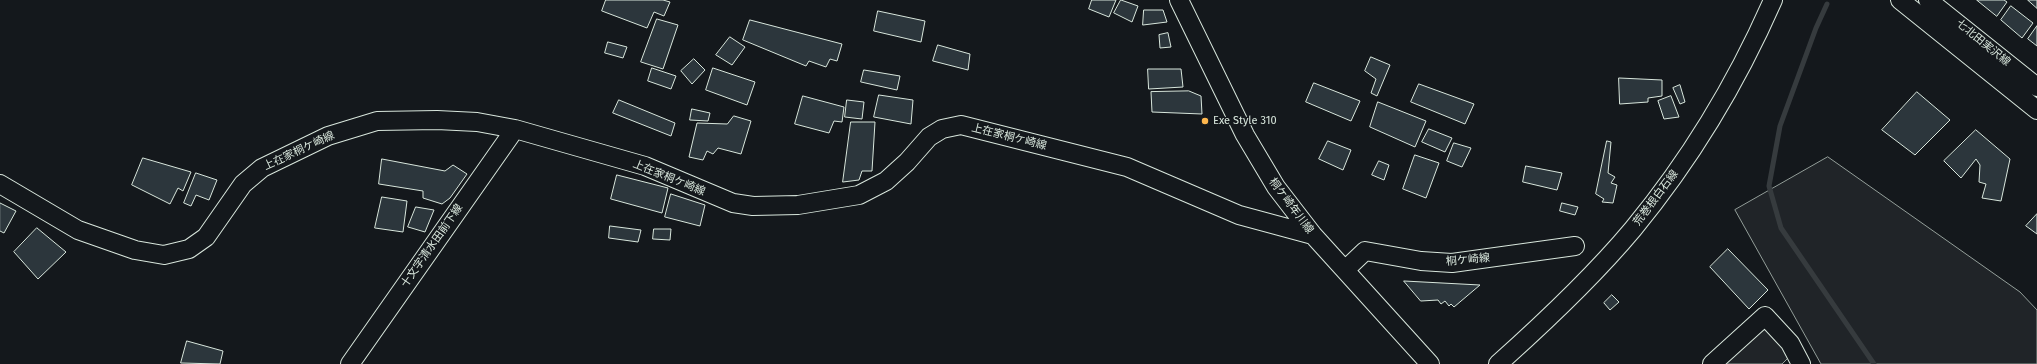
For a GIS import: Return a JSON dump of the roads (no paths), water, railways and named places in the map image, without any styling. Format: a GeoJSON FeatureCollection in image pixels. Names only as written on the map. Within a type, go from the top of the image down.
{"type":"FeatureCollection","features":[{"type":"Feature","properties":{"kind":"street","name":"桐ケ崎年川線"},"geometry":{"type":"LineString","coordinates":[[1179,0],[1245,135],[1276,187],[1313,235],[1430,364]]}},
{"type":"Feature","properties":{"kind":"street","name":"荒巻根白石線"},"geometry":{"type":"LineString","coordinates":[[1498,364],[1538,328],[1597,268],[1632,229],[1664,188],[1722,100],[1754,43],[1773,0]]}},
{"type":"Feature","properties":{"kind":"street"},"geometry":{"type":"LineString","coordinates":[[1900,0],[2037,110]]}},
{"type":"Feature","properties":{"kind":"street","name":"七北田実沢線"},"geometry":{"type":"LineString","coordinates":[[1928,0],[2037,87]]}},
{"type":"Feature","properties":{"kind":"street","name":"上在家桐ケ崎線"},"geometry":{"type":"LineString","coordinates":[[0,184],[78,230],[135,250],[164,254],[189,249],[206,237],[243,184],[262,168],[328,136],[377,121],[437,120],[477,122],[515,129],[645,166],[726,200],[753,206],[798,205],[859,195],[886,181],[907,162],[929,137],[942,129],[961,125],[1127,167],[1239,215],[1313,235]]}},
{"type":"Feature","properties":{"kind":"street","name":"十文字清水田前下線"},"geometry":{"type":"LineString","coordinates":[[350,364],[515,129]]}},
{"type":"Feature","properties":{"kind":"street","name":"桐ケ崎線"},"geometry":{"type":"LineString","coordinates":[[1345,270],[1365,251],[1421,261],[1452,263],[1575,246]]}},
{"type":"Feature","properties":{"kind":"street"},"geometry":{"type":"LineString","coordinates":[[1712,364],[1765,316],[1790,343],[1801,364]]}},
{"type":"Feature","properties":{"kind":"waterway"},"geometry":{"type":"LineString","coordinates":[[1827,4],[1816,28],[1780,126],[1769,186],[1781,228],[1874,364]]}},
{"type":"Feature","properties":{"kind":"place","name":"Exe Style 310"},"geometry":{"type":"Point","coordinates":[1205,121]}}]}
